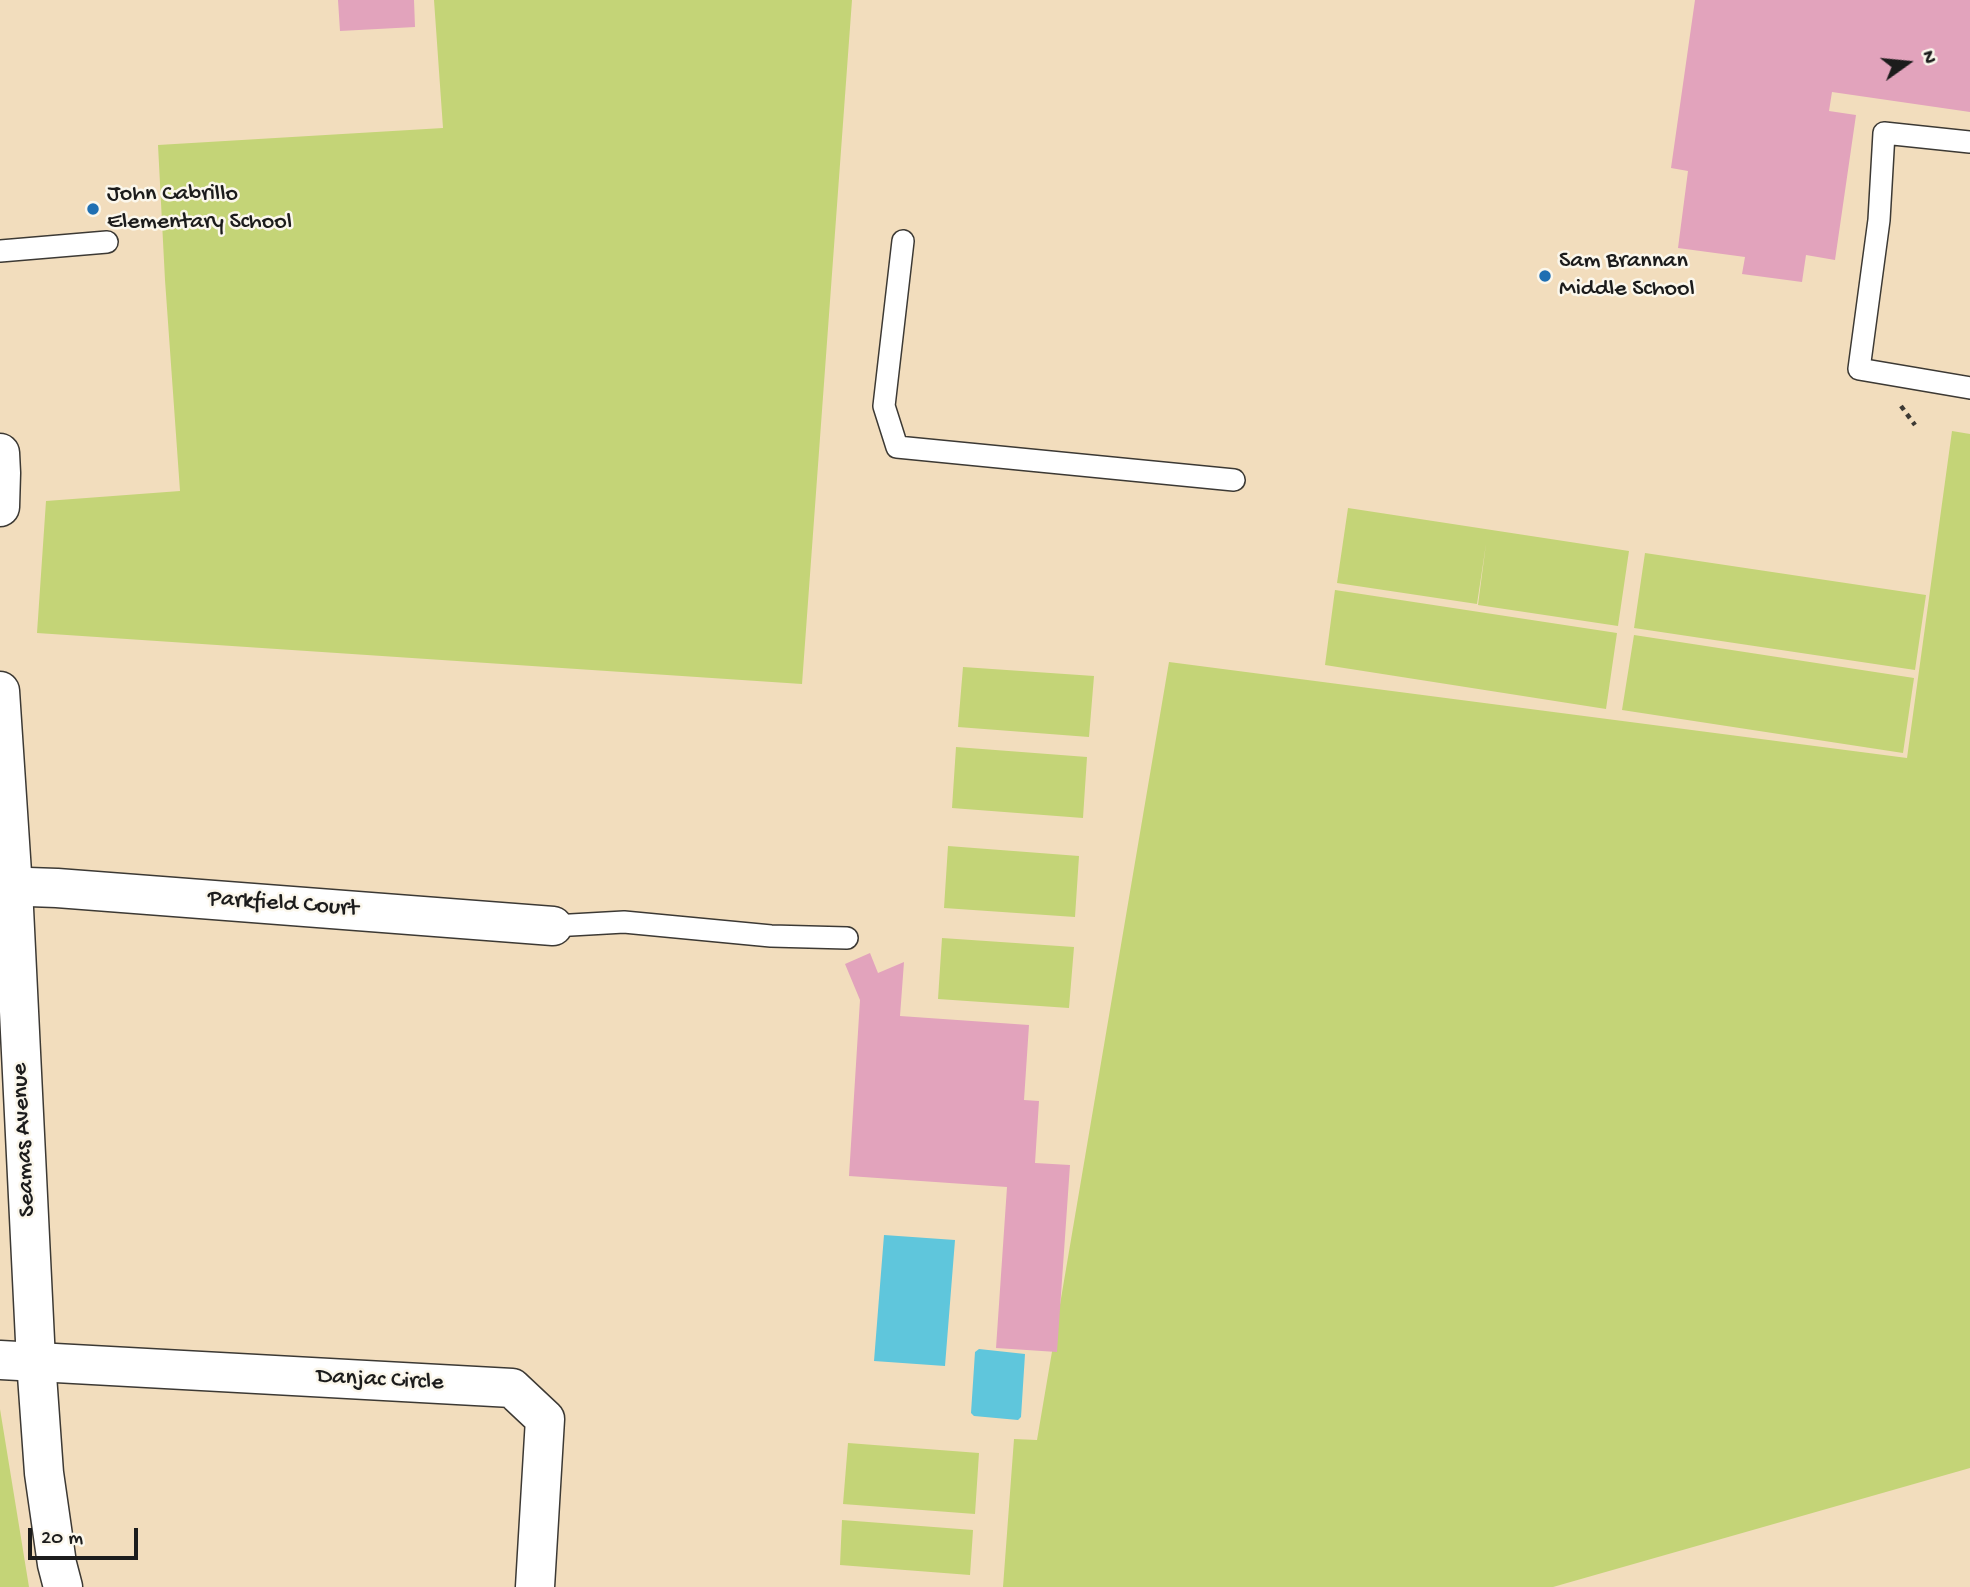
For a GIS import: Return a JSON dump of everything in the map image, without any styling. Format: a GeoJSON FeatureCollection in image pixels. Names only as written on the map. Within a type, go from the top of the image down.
{"type":"FeatureCollection","features":[{"type":"Feature","properties":{"kind":"street"},"geometry":{"type":"LineString","coordinates":[[0,453],[0,507]]}},
{"type":"Feature","properties":{"kind":"street","name":"Seamas Avenue"},"geometry":{"type":"LineString","coordinates":[[0,691],[18,1360],[44,1473],[57,1564],[63,1587]]}},
{"type":"Feature","properties":{"kind":"street","name":"Parkfield Court"},"geometry":{"type":"LineString","coordinates":[[6,887],[57,888],[553,926]]}},
{"type":"Feature","properties":{"kind":"street","name":"Danjac Circle"},"geometry":{"type":"LineString","coordinates":[[18,1360],[512,1388],[545,1419],[535,1587]]}},
{"type":"Feature","properties":{"kind":"lane"},"geometry":{"type":"LineString","coordinates":[[1970,142],[1884,132],[1879,220],[1859,369],[1970,388]]}},
{"type":"Feature","properties":{"kind":"lane"},"geometry":{"type":"LineString","coordinates":[[0,251],[107,242]]}},
{"type":"Feature","properties":{"kind":"lane"},"geometry":{"type":"LineString","coordinates":[[903,242],[884,406],[898,447],[1234,480]]}},
{"type":"Feature","properties":{"kind":"lane"},"geometry":{"type":"LineString","coordinates":[[553,926],[624,922],[771,936],[847,938]]}},
{"type":"Feature","properties":{"kind":"green space"},"geometry":{"type":"Polygon","coordinates":[[[434,0],[852,0],[802,684],[37,633],[46,501],[180,491],[158,145],[443,128],[434,0]]]}},
{"type":"Feature","properties":{"kind":"green space"},"geometry":{"type":"Polygon","coordinates":[[[1952,431],[1970,434],[1970,1468],[1553,1587],[1003,1587],[1014,1439],[1037,1440],[1169,662],[1907,758],[1952,431]]]}},
{"type":"Feature","properties":{"kind":"green space"},"geometry":{"type":"Polygon","coordinates":[[[1348,508],[1629,551],[1618,626],[1478,605],[1486,544],[1477,604],[1337,583],[1348,508]]]}},
{"type":"Feature","properties":{"kind":"green space"},"geometry":{"type":"Polygon","coordinates":[[[1645,553],[1926,595],[1915,670],[1634,628],[1645,553]]]}},
{"type":"Feature","properties":{"kind":"green space"},"geometry":{"type":"Polygon","coordinates":[[[1335,590],[1617,633],[1606,709],[1325,665],[1335,590]]]}},
{"type":"Feature","properties":{"kind":"green space"},"geometry":{"type":"Polygon","coordinates":[[[1634,635],[1914,678],[1903,753],[1622,710],[1634,635]]]}},
{"type":"Feature","properties":{"kind":"green space"},"geometry":{"type":"Polygon","coordinates":[[[963,667],[1094,676],[1089,737],[958,727],[963,667]]]}},
{"type":"Feature","properties":{"kind":"green space"},"geometry":{"type":"Polygon","coordinates":[[[956,747],[1087,757],[1083,818],[952,808],[956,747]]]}},
{"type":"Feature","properties":{"kind":"green space"},"geometry":{"type":"Polygon","coordinates":[[[948,846],[1079,856],[1075,917],[944,908],[948,846]]]}},
{"type":"Feature","properties":{"kind":"green space"},"geometry":{"type":"Polygon","coordinates":[[[942,938],[1074,947],[1069,1008],[938,999],[942,938]]]}},
{"type":"Feature","properties":{"kind":"green space"},"geometry":{"type":"Polygon","coordinates":[[[0,1409],[29,1587],[0,1587],[0,1409]]]}},
{"type":"Feature","properties":{"kind":"green space"},"geometry":{"type":"Polygon","coordinates":[[[848,1443],[979,1453],[975,1514],[843,1504],[848,1443]]]}},
{"type":"Feature","properties":{"kind":"green space"},"geometry":{"type":"Polygon","coordinates":[[[842,1520],[973,1530],[970,1575],[840,1565],[842,1520]]]}},
{"type":"Feature","properties":{"kind":"water"},"geometry":{"type":"Polygon","coordinates":[[[884,1235],[955,1240],[945,1366],[874,1361],[884,1235]]]}},
{"type":"Feature","properties":{"kind":"water"},"geometry":{"type":"Polygon","coordinates":[[[979,1349],[1025,1354],[1021,1417],[1018,1420],[974,1416],[971,1413],[975,1352],[979,1349]]]}},
{"type":"Feature","properties":{"kind":"building"},"geometry":{"type":"Polygon","coordinates":[[[338,0],[414,0],[415,27],[340,31],[338,0]]]}},
{"type":"Feature","properties":{"kind":"building"},"geometry":{"type":"Polygon","coordinates":[[[1695,0],[1970,0],[1970,112],[1832,92],[1829,111],[1856,115],[1835,260],[1806,255],[1802,282],[1742,274],[1745,257],[1678,248],[1688,171],[1671,168],[1695,0]]]}},
{"type":"Feature","properties":{"kind":"building"},"geometry":{"type":"Polygon","coordinates":[[[870,953],[878,973],[904,962],[900,1016],[1029,1025],[1024,1100],[1039,1101],[1035,1163],[1070,1165],[1057,1352],[996,1348],[1007,1187],[849,1176],[860,1000],[845,964],[870,953]]]}},
{"type":"Feature","properties":{"kind":"place","name":"John Cabrillo Elementary School"},"geometry":{"type":"Point","coordinates":[93,209]}},
{"type":"Feature","properties":{"kind":"place","name":"Sam Brannan Middle School"},"geometry":{"type":"Point","coordinates":[1545,276]}}]}
